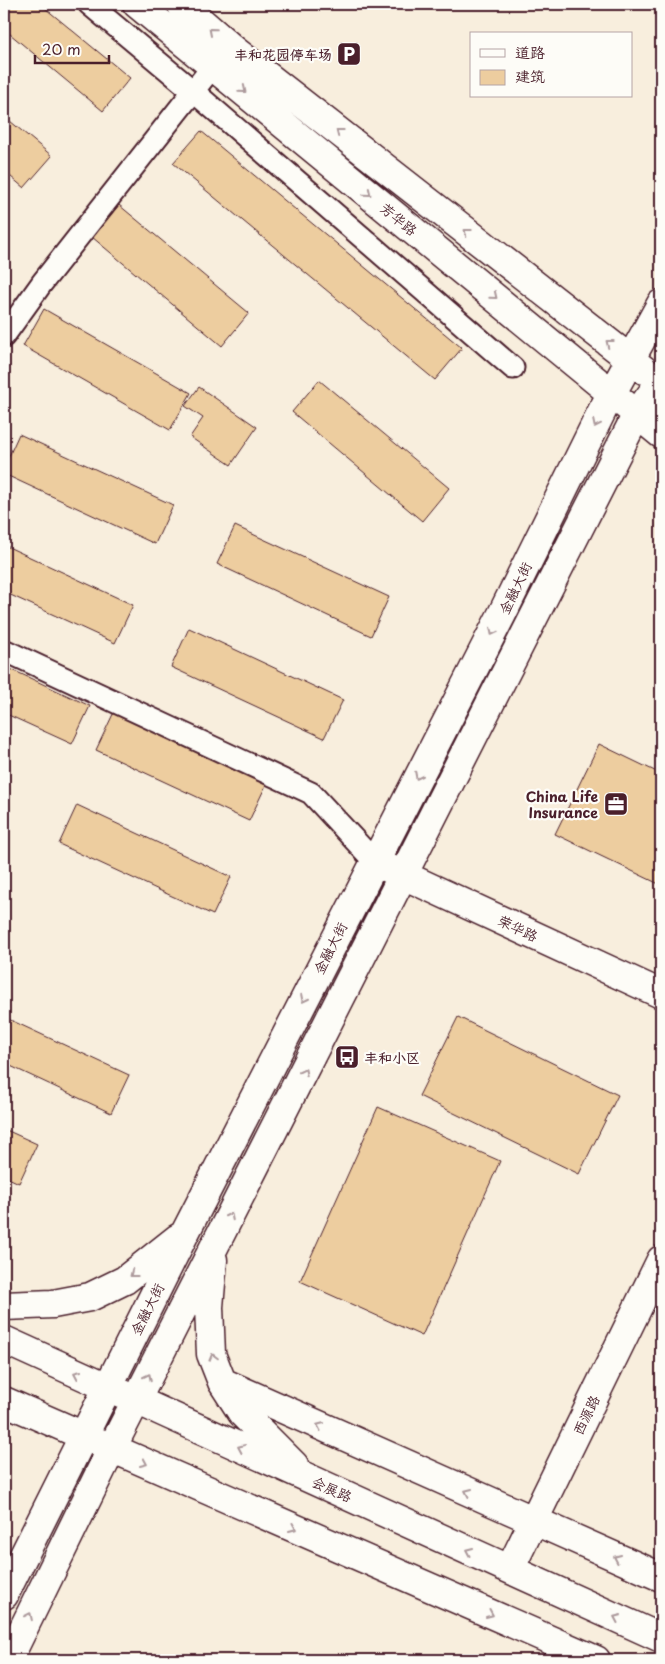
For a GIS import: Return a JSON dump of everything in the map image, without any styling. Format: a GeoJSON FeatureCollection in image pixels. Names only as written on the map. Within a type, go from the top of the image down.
{"type":"FeatureCollection","features":[{"type":"Feature","properties":{"kind":"street"},"geometry":{"type":"LineString","coordinates":[[89,4],[193,91],[513,368]]}},
{"type":"Feature","properties":{"kind":"street","name":"芳华路"},"geometry":{"type":"LineString","coordinates":[[137,4],[661,434]]}},
{"type":"Feature","properties":{"kind":"street"},"geometry":{"type":"LineString","coordinates":[[8,1660],[136,1400],[637,414],[661,383],[234,50],[181,4]]}},
{"type":"Feature","properties":{"kind":"street"},"geometry":{"type":"LineString","coordinates":[[4,336],[42,283],[213,66]]}},
{"type":"Feature","properties":{"kind":"street","name":"金融大街"},"geometry":{"type":"LineString","coordinates":[[4,1595],[185,1233],[502,614],[612,394],[661,304]]}},
{"type":"Feature","properties":{"kind":"street"},"geometry":{"type":"LineString","coordinates":[[4,650],[312,793],[374,862]]}},
{"type":"Feature","properties":{"kind":"street","name":"荣华路"},"geometry":{"type":"LineString","coordinates":[[374,862],[661,994]]}},
{"type":"Feature","properties":{"kind":"street"},"geometry":{"type":"LineString","coordinates":[[4,1306],[53,1304],[90,1297],[125,1280],[185,1233]]}},
{"type":"Feature","properties":{"kind":"street"},"geometry":{"type":"LineString","coordinates":[[214,1247],[209,1307],[211,1354],[222,1382],[242,1413],[305,1477]]}},
{"type":"Feature","properties":{"kind":"street","name":"西源路"},"geometry":{"type":"LineString","coordinates":[[510,1569],[661,1260]]}},
{"type":"Feature","properties":{"kind":"street","name":"会展路"},"geometry":{"type":"LineString","coordinates":[[4,1340],[661,1638]]}},
{"type":"Feature","properties":{"kind":"street"},"geometry":{"type":"LineString","coordinates":[[222,1382],[661,1577]]}},
{"type":"Feature","properties":{"kind":"street"},"geometry":{"type":"LineString","coordinates":[[4,1400],[596,1660]]}},
{"type":"Feature","properties":{"kind":"building"},"geometry":{"type":"Polygon","coordinates":[[[4,4],[40,4],[130,78],[103,111],[4,29],[4,4]]]}},
{"type":"Feature","properties":{"kind":"building"},"geometry":{"type":"Polygon","coordinates":[[[4,116],[52,156],[24,188],[4,171],[4,116]]]}},
{"type":"Feature","properties":{"kind":"building"},"geometry":{"type":"Polygon","coordinates":[[[201,131],[462,348],[435,380],[173,163],[201,131]]]}},
{"type":"Feature","properties":{"kind":"building"},"geometry":{"type":"Polygon","coordinates":[[[119,205],[249,313],[222,346],[92,237],[119,205]]]}},
{"type":"Feature","properties":{"kind":"building"},"geometry":{"type":"Polygon","coordinates":[[[44,309],[191,393],[170,430],[23,346],[44,309]]]}},
{"type":"Feature","properties":{"kind":"building"},"geometry":{"type":"Polygon","coordinates":[[[319,380],[449,488],[422,521],[292,412],[319,380]]]}},
{"type":"Feature","properties":{"kind":"building"},"geometry":{"type":"Polygon","coordinates":[[[199,387],[257,427],[231,465],[190,437],[203,418],[185,406],[199,387]]]}},
{"type":"Feature","properties":{"kind":"building"},"geometry":{"type":"Polygon","coordinates":[[[19,434],[173,505],[155,544],[4,474],[4,467],[19,434]]]}},
{"type":"Feature","properties":{"kind":"building"},"geometry":{"type":"Polygon","coordinates":[[[235,526],[389,597],[371,636],[217,564],[235,526]]]}},
{"type":"Feature","properties":{"kind":"building"},"geometry":{"type":"Polygon","coordinates":[[[4,545],[133,605],[115,643],[4,592],[4,545]]]}},
{"type":"Feature","properties":{"kind":"building"},"geometry":{"type":"Polygon","coordinates":[[[189,628],[343,700],[324,738],[171,667],[189,628]]]}},
{"type":"Feature","properties":{"kind":"building"},"geometry":{"type":"Polygon","coordinates":[[[4,666],[90,706],[72,744],[4,713],[4,666]]]}},
{"type":"Feature","properties":{"kind":"building"},"geometry":{"type":"Polygon","coordinates":[[[114,712],[267,783],[249,821],[96,750],[114,712]]]}},
{"type":"Feature","properties":{"kind":"building","name":"China Life Insurance"},"geometry":{"type":"Polygon","coordinates":[[[599,744],[661,774],[661,885],[555,834],[599,744]]]}},
{"type":"Feature","properties":{"kind":"building"},"geometry":{"type":"Polygon","coordinates":[[[77,805],[231,877],[213,915],[59,844],[77,805]]]}},
{"type":"Feature","properties":{"kind":"building"},"geometry":{"type":"Polygon","coordinates":[[[4,1017],[129,1075],[111,1113],[4,1063],[4,1017]]]}},
{"type":"Feature","properties":{"kind":"building"},"geometry":{"type":"Polygon","coordinates":[[[458,1017],[618,1095],[579,1174],[419,1096],[458,1017]]]}},
{"type":"Feature","properties":{"kind":"building"},"geometry":{"type":"Polygon","coordinates":[[[378,1107],[500,1161],[422,1336],[300,1281],[378,1107]]]}},
{"type":"Feature","properties":{"kind":"building"},"geometry":{"type":"Polygon","coordinates":[[[4,1129],[37,1144],[19,1183],[4,1176],[4,1129]]]}},
{"type":"Feature","properties":{"kind":"place","name":"丰和花园停车场"},"geometry":{"type":"Point","coordinates":[349,54]}},
{"type":"Feature","properties":{"kind":"place","name":"China Life Insurance"},"geometry":{"type":"Point","coordinates":[616,804]}},
{"type":"Feature","properties":{"kind":"place","name":"丰和小区"},"geometry":{"type":"Point","coordinates":[347,1057]}}]}
